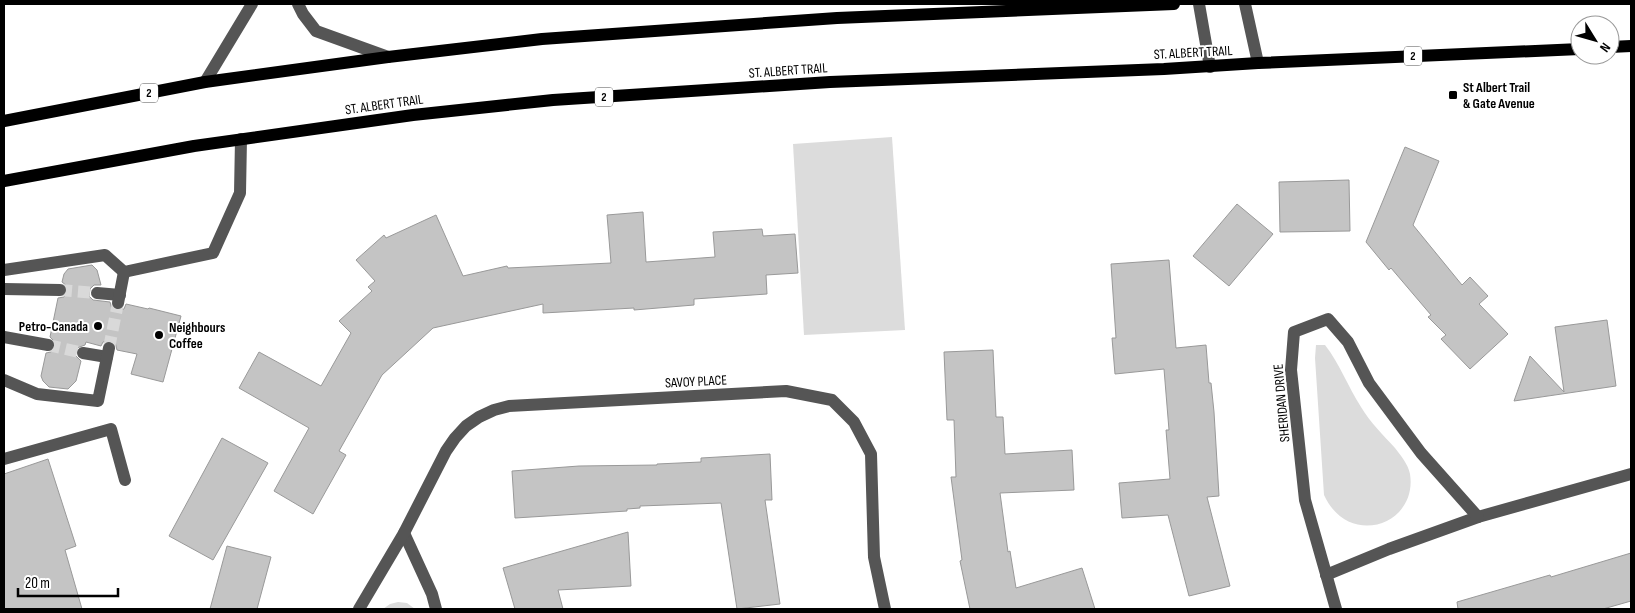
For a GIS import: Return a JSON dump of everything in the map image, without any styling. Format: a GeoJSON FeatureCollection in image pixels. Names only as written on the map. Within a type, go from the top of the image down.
{"type":"FeatureCollection","features":[{"type":"Feature","properties":{"kind":"main road"},"geometry":{"type":"LineString","coordinates":[[990,12],[1005,4]]}},
{"type":"Feature","properties":{"kind":"main road","name":"2"},"geometry":{"type":"LineString","coordinates":[[4,121],[205,82],[388,57],[542,39],[837,18],[1174,4]]}},
{"type":"Feature","properties":{"kind":"main road","name":"ST. ALBERT TRAIL"},"geometry":{"type":"LineString","coordinates":[[4,181],[241,139],[413,115],[563,100],[830,82],[1210,67],[1258,63],[1570,49]]}},
{"type":"Feature","properties":{"kind":"street"},"geometry":{"type":"LineString","coordinates":[[205,82],[252,4]]}},
{"type":"Feature","properties":{"kind":"street"},"geometry":{"type":"LineString","coordinates":[[298,4],[316,31],[388,57]]}},
{"type":"Feature","properties":{"kind":"street"},"geometry":{"type":"LineString","coordinates":[[1199,4],[1210,67]]}},
{"type":"Feature","properties":{"kind":"street"},"geometry":{"type":"LineString","coordinates":[[1245,4],[1258,63]]}},
{"type":"Feature","properties":{"kind":"street"},"geometry":{"type":"LineString","coordinates":[[124,272],[213,253],[240,193],[241,139]]}},
{"type":"Feature","properties":{"kind":"street"},"geometry":{"type":"LineString","coordinates":[[4,270],[105,255],[124,272]]}},
{"type":"Feature","properties":{"kind":"street"},"geometry":{"type":"LineString","coordinates":[[97,293],[119,299],[124,272]]}},
{"type":"Feature","properties":{"kind":"street"},"geometry":{"type":"LineString","coordinates":[[4,289],[60,290]]}},
{"type":"Feature","properties":{"kind":"street","name":"SHERIDAN DRIVE"},"geometry":{"type":"LineString","coordinates":[[1336,609],[1305,500],[1291,370],[1294,332],[1328,319],[1348,342],[1369,383],[1421,453],[1478,517]]}},
{"type":"Feature","properties":{"kind":"street"},"geometry":{"type":"LineString","coordinates":[[4,337],[48,346]]}},
{"type":"Feature","properties":{"kind":"street"},"geometry":{"type":"LineString","coordinates":[[4,380],[37,394],[98,401],[108,352],[83,352]]}},
{"type":"Feature","properties":{"kind":"street","name":"SAVOY PLACE"},"geometry":{"type":"LineString","coordinates":[[359,609],[404,533],[446,451],[466,426],[479,417],[509,406],[786,391],[832,400],[854,422],[871,454],[874,557],[885,609]]}},
{"type":"Feature","properties":{"kind":"street"},"geometry":{"type":"LineString","coordinates":[[4,459],[111,429],[125,480]]}},
{"type":"Feature","properties":{"kind":"street"},"geometry":{"type":"LineString","coordinates":[[1326,575],[1389,549],[1478,517],[1631,474]]}},
{"type":"Feature","properties":{"kind":"street"},"geometry":{"type":"LineString","coordinates":[[404,533],[432,594],[436,609]]}},
{"type":"Feature","properties":{"kind":"shaded area"},"geometry":{"type":"Polygon","coordinates":[[[892,137],[905,330],[804,335],[793,144],[892,137]]]}},
{"type":"Feature","properties":{"kind":"shaded area"},"geometry":{"type":"Polygon","coordinates":[[[1316,345],[1325,345],[1365,413],[1395,448],[1409,470],[1410,492],[1403,506],[1393,517],[1379,524],[1364,526],[1349,522],[1335,512],[1324,495],[1315,358],[1316,345]]]}},
{"type":"Feature","properties":{"kind":"shaded area"},"geometry":{"type":"Polygon","coordinates":[[[398,602],[407,603],[415,609],[383,609],[390,604],[398,602]]]}},
{"type":"Feature","properties":{"kind":"building"},"geometry":{"type":"Polygon","coordinates":[[[1405,147],[1439,161],[1413,225],[1462,285],[1470,277],[1488,296],[1479,304],[1508,334],[1470,369],[1441,339],[1446,335],[1428,317],[1431,315],[1366,242],[1405,147]]]}},
{"type":"Feature","properties":{"kind":"building"},"geometry":{"type":"Polygon","coordinates":[[[1349,180],[1350,231],[1280,232],[1279,182],[1349,180]]]}},
{"type":"Feature","properties":{"kind":"building"},"geometry":{"type":"Polygon","coordinates":[[[1237,204],[1273,234],[1229,286],[1193,256],[1237,204]]]}},
{"type":"Feature","properties":{"kind":"building"},"geometry":{"type":"Polygon","coordinates":[[[643,212],[646,262],[715,257],[713,232],[762,229],[763,236],[795,234],[798,273],[766,275],[767,294],[694,299],[694,305],[634,310],[634,308],[543,313],[543,304],[433,328],[382,375],[339,451],[346,455],[313,514],[274,491],[309,428],[239,388],[259,352],[321,386],[351,333],[339,321],[372,291],[368,287],[375,281],[356,260],[384,235],[386,238],[436,215],[463,276],[507,266],[508,268],[611,263],[607,215],[643,212]]]}},
{"type":"Feature","properties":{"kind":"building"},"geometry":{"type":"Polygon","coordinates":[[[1169,260],[1176,348],[1206,345],[1209,383],[1211,383],[1214,412],[1219,496],[1207,497],[1230,586],[1189,596],[1168,515],[1122,518],[1119,483],[1170,479],[1166,430],[1169,430],[1164,369],[1115,374],[1112,338],[1116,338],[1111,264],[1169,260]]]}},
{"type":"Feature","properties":{"kind":"building","name":"Petro-Canada"},"geometry":{"type":"Polygon","coordinates":[[[92,265],[97,270],[101,285],[94,285],[90,289],[89,296],[93,300],[110,302],[112,309],[117,311],[124,309],[126,304],[181,316],[163,382],[131,374],[137,354],[117,350],[115,342],[110,340],[103,342],[101,346],[86,342],[85,345],[77,348],[75,355],[81,361],[76,381],[68,389],[49,387],[43,381],[41,376],[46,353],[51,352],[56,347],[55,342],[50,337],[58,298],[64,297],[68,291],[67,286],[62,282],[64,274],[68,269],[92,265]]]}},
{"type":"Feature","properties":{"kind":"building"},"geometry":{"type":"Polygon","coordinates":[[[1607,320],[1616,386],[1514,401],[1530,356],[1564,392],[1555,327],[1607,320]]]}},
{"type":"Feature","properties":{"kind":"building"},"geometry":{"type":"Polygon","coordinates":[[[993,350],[996,417],[1003,417],[1005,454],[1072,450],[1074,490],[1000,493],[1008,552],[1010,551],[1016,588],[1082,568],[1095,609],[970,609],[960,561],[962,560],[951,477],[956,477],[954,420],[947,420],[944,352],[993,350]]]}},
{"type":"Feature","properties":{"kind":"building"},"geometry":{"type":"Polygon","coordinates":[[[222,438],[268,463],[213,560],[169,536],[222,438]]]}},
{"type":"Feature","properties":{"kind":"building"},"geometry":{"type":"Polygon","coordinates":[[[770,454],[772,500],[765,500],[780,604],[737,609],[721,503],[640,506],[640,508],[627,509],[627,511],[515,518],[512,471],[579,466],[657,465],[701,462],[701,458],[770,454]]]}},
{"type":"Feature","properties":{"kind":"building"},"geometry":{"type":"Polygon","coordinates":[[[48,459],[76,546],[65,550],[82,609],[4,609],[4,474],[48,459]]]}},
{"type":"Feature","properties":{"kind":"building"},"geometry":{"type":"Polygon","coordinates":[[[628,532],[631,586],[558,590],[563,609],[515,609],[503,568],[628,532]]]}},
{"type":"Feature","properties":{"kind":"building"},"geometry":{"type":"Polygon","coordinates":[[[227,546],[271,557],[257,609],[210,609],[227,546]]]}},
{"type":"Feature","properties":{"kind":"building"},"geometry":{"type":"Polygon","coordinates":[[[1631,553],[1631,601],[1603,609],[1458,609],[1457,602],[1631,553]]]}},
{"type":"Feature","properties":{"kind":"tunnel"},"geometry":{"type":"LineString","coordinates":[[60,290],[97,293]]}},
{"type":"Feature","properties":{"kind":"tunnel"},"geometry":{"type":"LineString","coordinates":[[109,348],[118,303]]}},
{"type":"Feature","properties":{"kind":"tunnel"},"geometry":{"type":"LineString","coordinates":[[48,345],[83,353]]}},
{"type":"Feature","properties":{"kind":"place","name":"St Albert Trail & Gate Avenue"},"geometry":{"type":"Point","coordinates":[1453,95]}},
{"type":"Feature","properties":{"kind":"place","name":"Petro-Canada"},"geometry":{"type":"Point","coordinates":[98,326]}},
{"type":"Feature","properties":{"kind":"place","name":"Neighbours Coffee"},"geometry":{"type":"Point","coordinates":[159,335]}}]}
